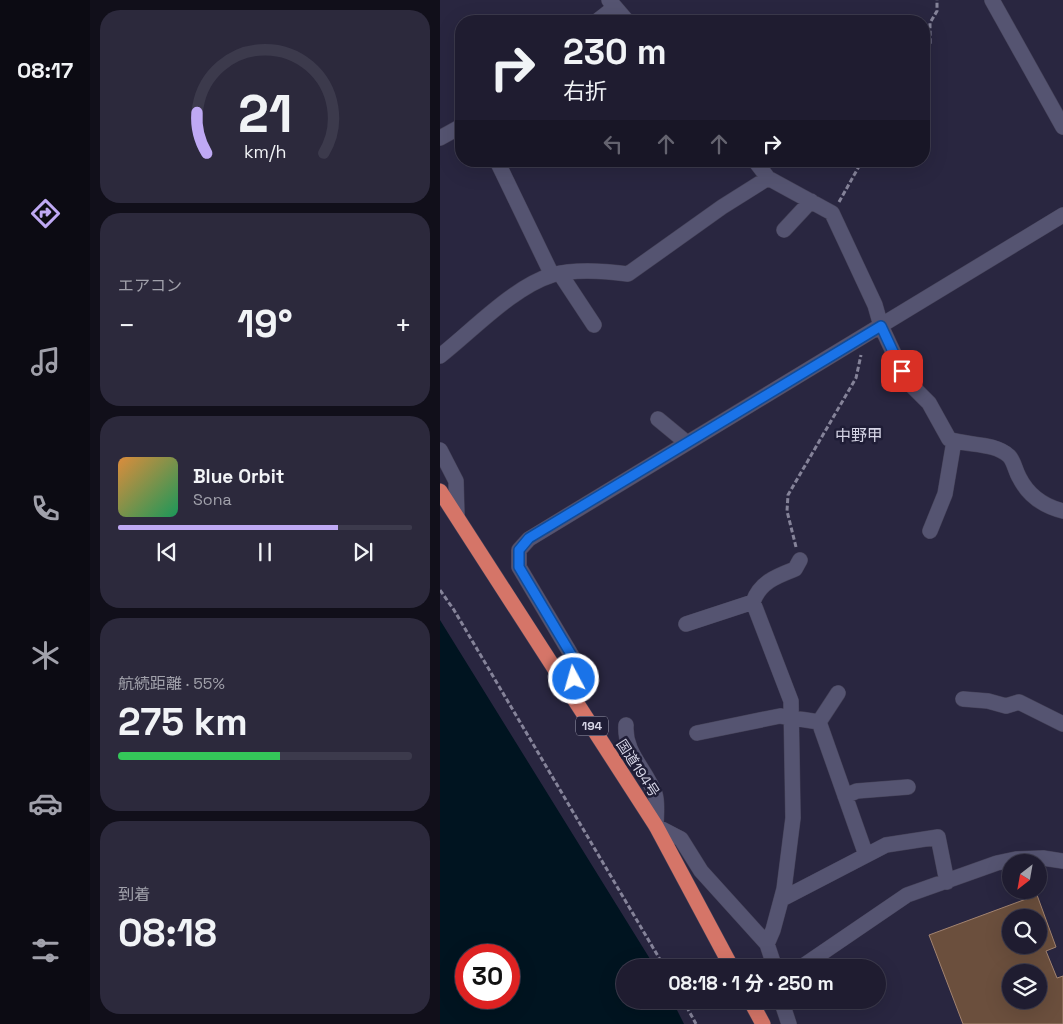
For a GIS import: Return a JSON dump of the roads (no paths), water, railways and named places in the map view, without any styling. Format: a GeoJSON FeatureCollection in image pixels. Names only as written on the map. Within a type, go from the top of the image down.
{"type":"FeatureCollection","features":[{"type":"Feature","properties":{"kind":"highway","name":"国道194号"},"geometry":{"type":"LineString","coordinates":[[440,491],[656,826],[727,959]]}},
{"type":"Feature","properties":{"kind":"highway"},"geometry":{"type":"LineString","coordinates":[[755,1009],[763,1024]]}},
{"type":"Feature","properties":{"kind":"street"},"geometry":{"type":"LineString","coordinates":[[992,0],[1063,127]]}},
{"type":"Feature","properties":{"kind":"street"},"geometry":{"type":"LineString","coordinates":[[602,15],[612,3],[622,15]]}},
{"type":"Feature","properties":{"kind":"street"},"geometry":{"type":"LineString","coordinates":[[440,138],[455,130]]}},
{"type":"Feature","properties":{"kind":"street"},"geometry":{"type":"LineString","coordinates":[[500,167],[557,275],[594,325]]}},
{"type":"Feature","properties":{"kind":"street"},"geometry":{"type":"LineString","coordinates":[[759,167],[768,178],[832,213],[875,305],[881,326],[906,378],[929,404],[949,439],[997,449],[1009,456],[1028,491],[1051,508],[1063,511]]}},
{"type":"Feature","properties":{"kind":"street"},"geometry":{"type":"LineString","coordinates":[[440,356],[510,297],[557,275],[597,270],[628,274],[722,207],[768,178]]}},
{"type":"Feature","properties":{"kind":"street"},"geometry":{"type":"LineString","coordinates":[[784,230],[811,201]]}},
{"type":"Feature","properties":{"kind":"street"},"geometry":{"type":"LineString","coordinates":[[573,696],[575,661],[519,567],[519,550],[529,538],[1063,215]]}},
{"type":"Feature","properties":{"kind":"street"},"geometry":{"type":"LineString","coordinates":[[658,419],[687,443]]}},
{"type":"Feature","properties":{"kind":"street"},"geometry":{"type":"LineString","coordinates":[[930,531],[945,494],[954,441]]}},
{"type":"Feature","properties":{"kind":"street"},"geometry":{"type":"LineString","coordinates":[[440,450],[456,481],[457,517]]}},
{"type":"Feature","properties":{"kind":"street"},"geometry":{"type":"LineString","coordinates":[[766,944],[773,930],[782,898],[793,818],[791,701],[753,602],[757,590],[776,577],[795,569],[800,560]]}},
{"type":"Feature","properties":{"kind":"street"},"geometry":{"type":"LineString","coordinates":[[686,624],[753,602]]}},
{"type":"Feature","properties":{"kind":"street"},"geometry":{"type":"LineString","coordinates":[[819,722],[838,692]]}},
{"type":"Feature","properties":{"kind":"street"},"geometry":{"type":"LineString","coordinates":[[963,699],[988,701],[1006,706],[1019,702],[1063,724]]}},
{"type":"Feature","properties":{"kind":"street"},"geometry":{"type":"LineString","coordinates":[[697,733],[780,716],[819,722]]}},
{"type":"Feature","properties":{"kind":"street"},"geometry":{"type":"LineString","coordinates":[[819,722],[866,855]]}},
{"type":"Feature","properties":{"kind":"street"},"geometry":{"type":"LineString","coordinates":[[626,725],[625,735],[632,755],[655,795],[656,826],[681,839],[701,871],[766,944],[772,959]]}},
{"type":"Feature","properties":{"kind":"street"},"geometry":{"type":"LineString","coordinates":[[845,796],[857,791],[908,787]]}},
{"type":"Feature","properties":{"kind":"street"},"geometry":{"type":"LineString","coordinates":[[782,898],[886,845],[938,837],[947,882]]}},
{"type":"Feature","properties":{"kind":"street"},"geometry":{"type":"LineString","coordinates":[[813,959],[908,895],[997,863],[1016,859],[1043,858],[1063,861]]}},
{"type":"Feature","properties":{"kind":"street"},"geometry":{"type":"LineString","coordinates":[[784,1009],[789,1024]]}},
{"type":"Feature","properties":{"kind":"water"},"geometry":{"type":"Polygon","coordinates":[[[440,620],[650,959],[616,959],[616,1009],[676,1009],[684,1024],[440,1024],[440,620]]]}},
{"type":"Feature","properties":{"kind":"district","name":"中野甲"},"geometry":{"type":"Point","coordinates":[859,435]}}]}
